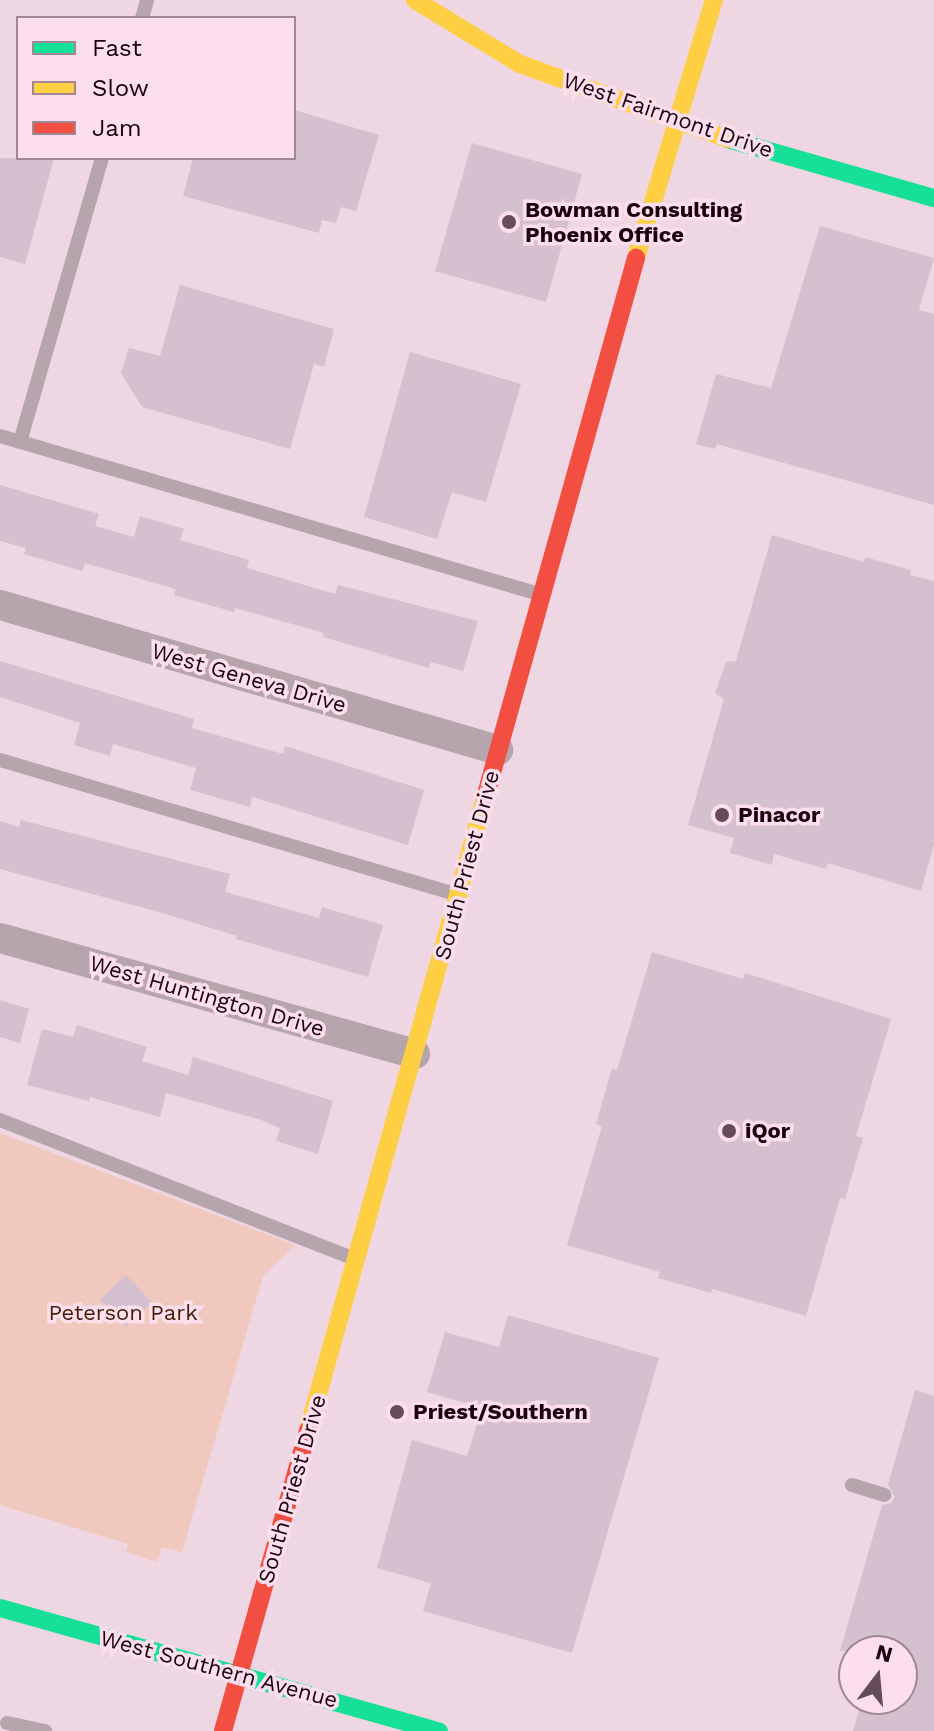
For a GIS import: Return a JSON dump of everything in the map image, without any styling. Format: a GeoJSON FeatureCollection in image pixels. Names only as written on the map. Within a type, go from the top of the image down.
{"type":"FeatureCollection","features":[{"type":"Feature","properties":{"kind":"main road","name":"West Fairmont Drive"},"geometry":{"type":"LineString","coordinates":[[415,0],[520,64],[675,121],[934,198]]}},
{"type":"Feature","properties":{"kind":"main road","name":"South Priest Drive"},"geometry":{"type":"LineString","coordinates":[[223,1731],[415,1054],[606,353],[714,0]]}},
{"type":"Feature","properties":{"kind":"main road","name":"West Southern Avenue"},"geometry":{"type":"LineString","coordinates":[[0,1608],[435,1730]]}},
{"type":"Feature","properties":{"kind":"street","name":"West Geneva Drive"},"geometry":{"type":"LineString","coordinates":[[0,605],[498,750]]}},
{"type":"Feature","properties":{"kind":"street","name":"West Huntington Drive"},"geometry":{"type":"LineString","coordinates":[[0,938],[415,1054]]}},
{"type":"Feature","properties":{"kind":"lane"},"geometry":{"type":"LineString","coordinates":[[20,442],[101,160]]}},
{"type":"Feature","properties":{"kind":"lane"},"geometry":{"type":"LineString","coordinates":[[0,436],[540,594]]}},
{"type":"Feature","properties":{"kind":"lane"},"geometry":{"type":"LineString","coordinates":[[0,760],[459,895]]}},
{"type":"Feature","properties":{"kind":"lane"},"geometry":{"type":"LineString","coordinates":[[0,1120],[357,1260]]}},
{"type":"Feature","properties":{"kind":"lane"},"geometry":{"type":"LineString","coordinates":[[852,1485],[885,1495]]}},
{"type":"Feature","properties":{"kind":"lane"},"geometry":{"type":"LineString","coordinates":[[7,1723],[45,1731]]}},
{"type":"Feature","properties":{"kind":"green space","name":"Peterson Park"},"geometry":{"type":"Polygon","coordinates":[[[0,1133],[295,1245],[263,1276],[182,1552],[162,1547],[157,1562],[126,1552],[128,1544],[0,1505],[0,1133]]]}},
{"type":"Feature","properties":{"kind":"building"},"geometry":{"type":"Polygon","coordinates":[[[296,111],[379,135],[356,211],[341,207],[336,223],[322,220],[319,233],[183,196],[192,160],[296,160],[296,111]]]}},
{"type":"Feature","properties":{"kind":"building","name":"Bowman Consulting Phoenix Office"},"geometry":{"type":"Polygon","coordinates":[[[472,143],[582,174],[546,302],[435,271],[472,143]]]}},
{"type":"Feature","properties":{"kind":"building"},"geometry":{"type":"Polygon","coordinates":[[[0,158],[53,160],[25,264],[0,257],[0,158]]]}},
{"type":"Feature","properties":{"kind":"building"},"geometry":{"type":"Polygon","coordinates":[[[820,226],[934,258],[919,310],[934,314],[934,505],[717,444],[715,449],[696,444],[716,374],[771,388],[820,226]]]}},
{"type":"Feature","properties":{"kind":"building"},"geometry":{"type":"Polygon","coordinates":[[[180,285],[334,329],[324,367],[314,364],[290,449],[142,407],[121,373],[129,348],[160,356],[180,285]]]}},
{"type":"Feature","properties":{"kind":"building"},"geometry":{"type":"Polygon","coordinates":[[[410,352],[521,384],[486,502],[452,492],[437,539],[364,517],[410,352]]]}},
{"type":"Feature","properties":{"kind":"building"},"geometry":{"type":"Polygon","coordinates":[[[0,485],[99,514],[95,526],[134,537],[140,516],[184,529],[180,540],[249,560],[247,568],[335,594],[338,585],[478,621],[463,671],[431,662],[429,668],[323,637],[324,633],[174,595],[176,589],[85,563],[82,571],[24,554],[26,548],[0,541],[0,485]]]}},
{"type":"Feature","properties":{"kind":"building"},"geometry":{"type":"Polygon","coordinates":[[[772,535],[864,562],[865,557],[911,570],[910,575],[934,581],[934,844],[921,891],[828,863],[826,869],[774,854],[772,865],[730,853],[734,838],[688,825],[724,699],[715,693],[726,662],[736,661],[772,535]]]}},
{"type":"Feature","properties":{"kind":"building"},"geometry":{"type":"Polygon","coordinates":[[[0,661],[194,719],[192,728],[283,754],[285,746],[424,790],[408,845],[252,797],[250,807],[190,790],[196,768],[113,744],[110,756],[74,745],[80,723],[0,697],[0,661]]]}},
{"type":"Feature","properties":{"kind":"building"},"geometry":{"type":"Polygon","coordinates":[[[21,820],[230,874],[225,892],[319,918],[322,907],[383,925],[368,977],[236,939],[237,936],[159,912],[0,869],[0,821],[19,827],[21,820]]]}},
{"type":"Feature","properties":{"kind":"building","name":"iQor"},"geometry":{"type":"Polygon","coordinates":[[[652,952],[743,979],[745,973],[891,1019],[856,1136],[863,1138],[845,1199],[840,1198],[806,1316],[712,1289],[711,1293],[658,1278],[660,1272],[567,1245],[602,1126],[596,1124],[612,1068],[617,1070],[652,952]]]}},
{"type":"Feature","properties":{"kind":"building"},"geometry":{"type":"Polygon","coordinates":[[[0,1000],[29,1009],[20,1043],[0,1037],[0,1000]]]}},
{"type":"Feature","properties":{"kind":"building"},"geometry":{"type":"Polygon","coordinates":[[[77,1025],[147,1047],[142,1061],[188,1075],[193,1057],[333,1101],[318,1154],[276,1141],[280,1128],[261,1120],[166,1093],[160,1117],[90,1097],[89,1101],[27,1085],[42,1029],[73,1037],[77,1025]]]}},
{"type":"Feature","properties":{"kind":"building"},"geometry":{"type":"Polygon","coordinates":[[[126,1275],[152,1302],[126,1327],[100,1300],[126,1275]]]}},
{"type":"Feature","properties":{"kind":"building"},"geometry":{"type":"Polygon","coordinates":[[[508,1315],[659,1358],[572,1653],[423,1611],[431,1583],[377,1568],[412,1440],[467,1456],[482,1408],[427,1392],[445,1332],[499,1347],[508,1315]]]}},
{"type":"Feature","properties":{"kind":"building"},"geometry":{"type":"Polygon","coordinates":[[[915,1390],[934,1396],[934,1731],[853,1731],[858,1715],[918,1715],[918,1635],[845,1635],[882,1505],[891,1503],[895,1497],[888,1485],[915,1390]]]}},
{"type":"Feature","properties":{"kind":"traffic: fast"},"geometry":{"type":"LineString","coordinates":[[728,139],[934,198]]}},
{"type":"Feature","properties":{"kind":"traffic: fast"},"geometry":{"type":"LineString","coordinates":[[0,1608],[439,1731]]}},
{"type":"Feature","properties":{"kind":"traffic: slow"},"geometry":{"type":"LineString","coordinates":[[415,0],[520,64],[728,139]]}},
{"type":"Feature","properties":{"kind":"traffic: slow"},"geometry":{"type":"LineString","coordinates":[[636,258],[714,0]]}},
{"type":"Feature","properties":{"kind":"traffic: slow"},"geometry":{"type":"LineString","coordinates":[[308,1430],[485,798]]}},
{"type":"Feature","properties":{"kind":"traffic: jam"},"geometry":{"type":"LineString","coordinates":[[485,798],[636,258]]}},
{"type":"Feature","properties":{"kind":"traffic: jam"},"geometry":{"type":"LineString","coordinates":[[223,1731],[308,1430]]}},
{"type":"Feature","properties":{"kind":"place","name":"Bowman Consulting Phoenix Office"},"geometry":{"type":"Point","coordinates":[509,222]}},
{"type":"Feature","properties":{"kind":"place","name":"Pinacor"},"geometry":{"type":"Point","coordinates":[722,815]}},
{"type":"Feature","properties":{"kind":"place","name":"iQor"},"geometry":{"type":"Point","coordinates":[729,1131]}},
{"type":"Feature","properties":{"kind":"place","name":"Priest/Southern"},"geometry":{"type":"Point","coordinates":[397,1412]}}]}
